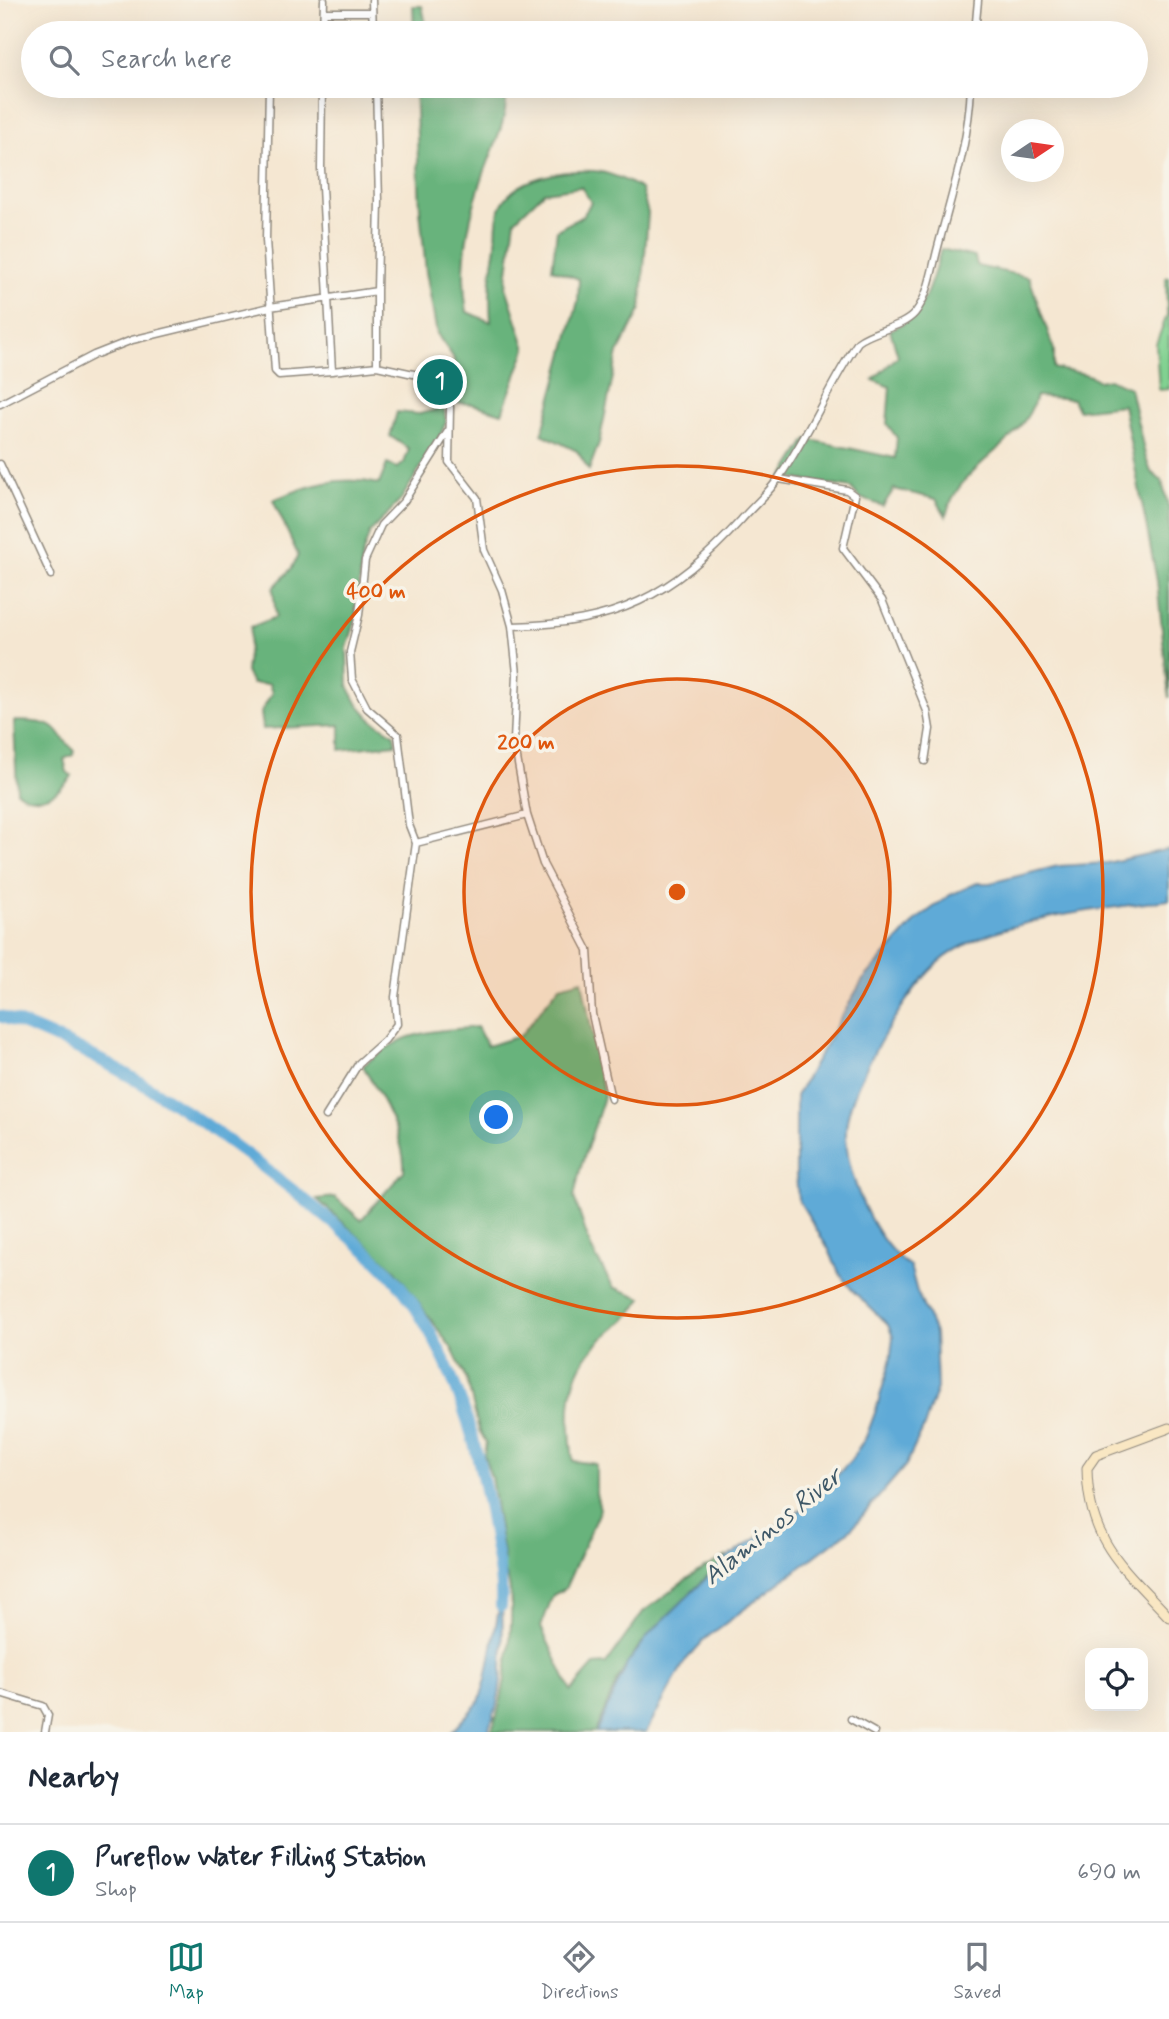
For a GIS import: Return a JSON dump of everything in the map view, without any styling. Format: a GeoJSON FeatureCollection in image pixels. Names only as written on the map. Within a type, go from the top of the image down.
{"type":"FeatureCollection","features":[{"type":"Feature","properties":{"kind":"street"},"geometry":{"type":"LineString","coordinates":[[324,0],[324,21]]}},
{"type":"Feature","properties":{"kind":"street"},"geometry":{"type":"LineString","coordinates":[[372,0],[372,21]]}},
{"type":"Feature","properties":{"kind":"street"},"geometry":{"type":"LineString","coordinates":[[976,21],[978,0]]}},
{"type":"Feature","properties":{"kind":"street"},"geometry":{"type":"LineString","coordinates":[[324,12],[372,12]]}},
{"type":"Feature","properties":{"kind":"street"},"geometry":{"type":"LineString","coordinates":[[269,98],[266,240],[276,373],[377,366],[418,375],[433,385],[450,407],[449,463],[477,498],[484,550],[502,590],[512,626],[517,674],[514,741],[527,815],[546,871],[591,960],[592,1014],[611,1099]]}},
{"type":"Feature","properties":{"kind":"street"},"geometry":{"type":"LineString","coordinates":[[322,98],[327,297],[332,371]]}},
{"type":"Feature","properties":{"kind":"street"},"geometry":{"type":"LineString","coordinates":[[376,98],[379,201],[377,366]]}},
{"type":"Feature","properties":{"kind":"street"},"geometry":{"type":"LineString","coordinates":[[512,626],[548,625],[600,617],[667,588],[695,566],[779,479],[858,342],[867,335],[905,320],[924,298],[962,160],[970,98]]}},
{"type":"Feature","properties":{"kind":"street"},"geometry":{"type":"LineString","coordinates":[[0,404],[94,355],[132,340],[270,307],[377,291]]}},
{"type":"Feature","properties":{"kind":"street"},"geometry":{"type":"LineString","coordinates":[[326,1115],[359,1063],[385,1040],[397,1024],[395,997],[416,844],[409,825],[398,735],[360,699],[352,680],[350,652],[359,615],[365,560],[374,534],[404,501],[449,429]]}},
{"type":"Feature","properties":{"kind":"street"},"geometry":{"type":"LineString","coordinates":[[0,464],[51,575]]}},
{"type":"Feature","properties":{"kind":"street"},"geometry":{"type":"LineString","coordinates":[[779,479],[847,490],[855,496],[843,548],[882,600],[927,711],[930,729],[925,761]]}},
{"type":"Feature","properties":{"kind":"street"},"geometry":{"type":"LineString","coordinates":[[416,844],[527,815]]}},
{"type":"Feature","properties":{"kind":"street"},"geometry":{"type":"LineString","coordinates":[[1169,1428],[1096,1455],[1087,1468],[1092,1508],[1101,1539],[1169,1617]]}},
{"type":"Feature","properties":{"kind":"street"},"geometry":{"type":"LineString","coordinates":[[0,1693],[43,1706],[48,1715],[46,1732]]}},
{"type":"Feature","properties":{"kind":"street"},"geometry":{"type":"LineString","coordinates":[[851,1719],[874,1732]]}},
{"type":"Feature","properties":{"kind":"green space"},"geometry":{"type":"Polygon","coordinates":[[[413,6],[422,6],[425,21],[414,21],[413,6]]]}},
{"type":"Feature","properties":{"kind":"green space"},"geometry":{"type":"Polygon","coordinates":[[[415,98],[506,98],[503,122],[477,196],[464,262],[467,312],[491,322],[490,287],[497,220],[506,198],[515,189],[541,177],[595,171],[613,175],[641,189],[648,213],[641,309],[618,353],[599,443],[589,470],[577,451],[542,434],[578,301],[579,279],[552,269],[557,230],[583,216],[591,202],[581,187],[544,192],[515,220],[506,287],[526,349],[502,413],[472,404],[451,402],[443,391],[457,372],[453,357],[437,334],[426,272],[420,210],[415,98]]]}},
{"type":"Feature","properties":{"kind":"green space"},"geometry":{"type":"Polygon","coordinates":[[[941,249],[975,257],[977,266],[1029,277],[1054,350],[1054,368],[1084,374],[1099,381],[1109,379],[1130,388],[1145,455],[1151,472],[1162,481],[1169,510],[1169,698],[1157,581],[1123,405],[1078,410],[1073,399],[1036,396],[1029,414],[1018,429],[963,482],[946,516],[936,499],[894,489],[883,506],[860,498],[851,488],[783,477],[807,439],[895,458],[897,438],[887,424],[890,387],[873,380],[898,356],[890,330],[902,325],[919,308],[930,285],[941,249]]]}},
{"type":"Feature","properties":{"kind":"green space"},"geometry":{"type":"Polygon","coordinates":[[[1169,277],[1169,389],[1159,390],[1156,344],[1167,315],[1166,278],[1169,277]]]}},
{"type":"Feature","properties":{"kind":"green space"},"geometry":{"type":"Polygon","coordinates":[[[444,408],[446,422],[440,436],[400,501],[370,532],[362,556],[356,619],[347,648],[348,686],[357,703],[372,720],[394,734],[396,744],[340,750],[340,725],[263,729],[261,712],[272,693],[269,684],[252,684],[246,672],[251,627],[276,617],[273,588],[292,568],[298,555],[273,500],[299,490],[338,481],[379,484],[387,464],[397,468],[404,463],[409,449],[390,436],[397,412],[419,414],[444,408]]]}},
{"type":"Feature","properties":{"kind":"green space"},"geometry":{"type":"Polygon","coordinates":[[[14,721],[49,725],[74,750],[73,755],[64,759],[67,772],[72,776],[54,793],[33,798],[17,792],[14,721]]]}},
{"type":"Feature","properties":{"kind":"green space"},"geometry":{"type":"Polygon","coordinates":[[[582,980],[604,1097],[574,1197],[591,1248],[613,1287],[642,1298],[629,1316],[589,1353],[575,1381],[571,1396],[573,1461],[596,1464],[596,1494],[600,1509],[565,1589],[553,1595],[541,1627],[571,1691],[594,1665],[606,1664],[643,1612],[695,1573],[727,1556],[639,1646],[617,1681],[595,1732],[491,1732],[505,1678],[510,1634],[510,1595],[502,1565],[504,1560],[491,1477],[484,1456],[486,1442],[479,1430],[467,1380],[452,1349],[396,1271],[317,1199],[335,1197],[361,1220],[404,1171],[401,1145],[396,1131],[363,1066],[392,1045],[428,1032],[477,1027],[487,1046],[520,1036],[560,986],[582,980]]]}},
{"type":"Feature","properties":{"kind":"water"},"geometry":{"type":"Polygon","coordinates":[[[1169,849],[1169,900],[1038,920],[988,935],[946,956],[937,964],[917,986],[890,1025],[855,1093],[846,1131],[847,1148],[856,1187],[864,1206],[885,1241],[910,1266],[917,1292],[935,1333],[937,1388],[924,1427],[906,1465],[851,1529],[706,1638],[685,1661],[646,1732],[596,1732],[627,1664],[651,1632],[729,1556],[807,1506],[820,1494],[851,1460],[866,1437],[876,1410],[890,1362],[893,1337],[888,1325],[852,1290],[839,1273],[829,1250],[798,1199],[796,1175],[796,1096],[862,981],[916,920],[950,895],[977,883],[990,883],[1058,866],[1107,863],[1169,849]]]}},
{"type":"Feature","properties":{"kind":"water"},"geometry":{"type":"Polygon","coordinates":[[[502,1592],[501,1681],[494,1716],[487,1732],[451,1732],[479,1702],[486,1679],[502,1592]]]}},
{"type":"Feature","properties":{"kind":"waterway"},"geometry":{"type":"LineString","coordinates":[[0,1016],[86,1052],[166,1098],[242,1151],[315,1208],[387,1271],[424,1322],[439,1349],[463,1406],[486,1496],[500,1576],[501,1606]]}},
{"type":"Feature","properties":{"kind":"place","name":"Pureflow Water Filling Station"},"geometry":{"type":"Point","coordinates":[440,382]}},
{"type":"Feature","properties":{"kind":"water label","name":"Alaminos River"},"geometry":{"type":"Point","coordinates":[773,1527]}}]}
